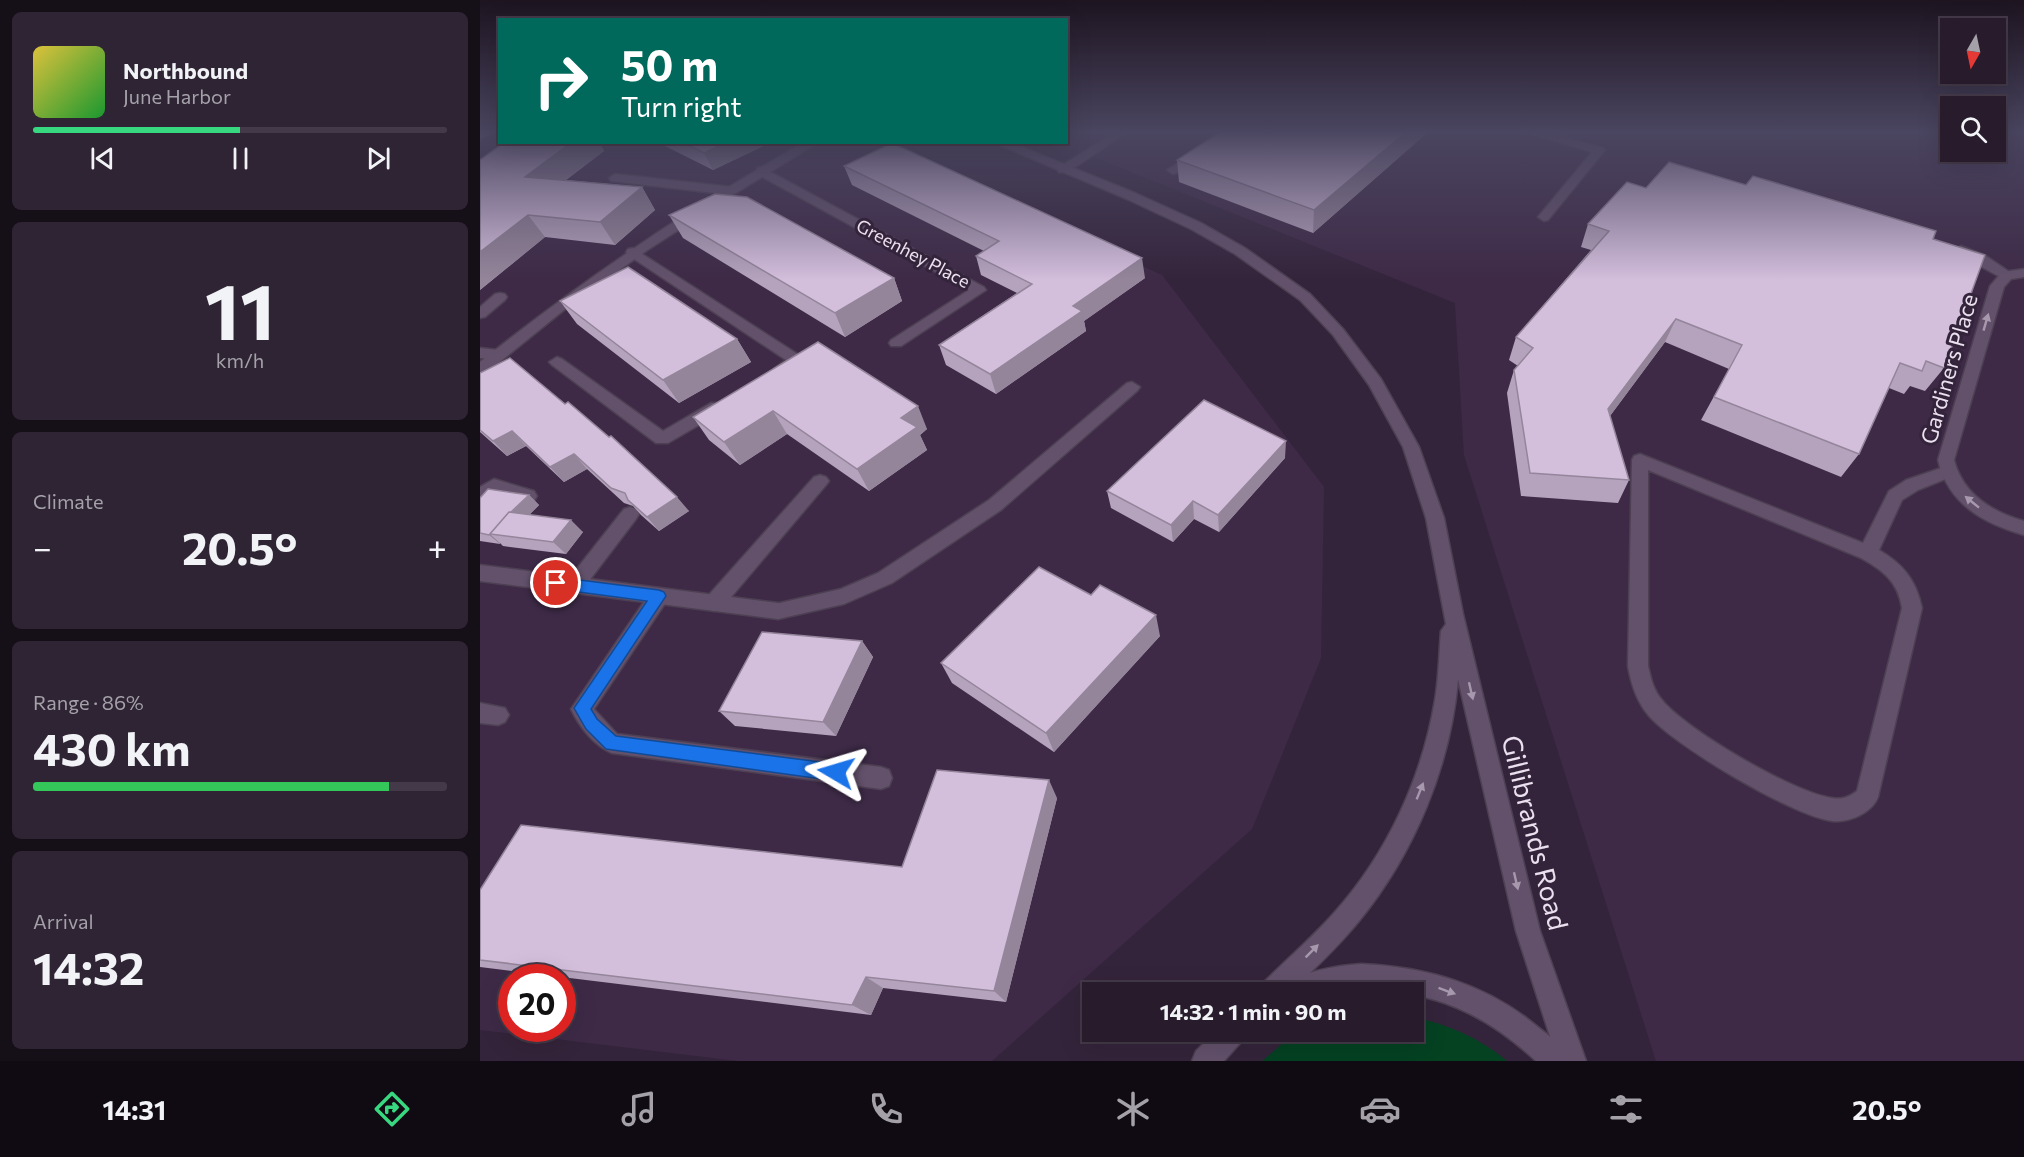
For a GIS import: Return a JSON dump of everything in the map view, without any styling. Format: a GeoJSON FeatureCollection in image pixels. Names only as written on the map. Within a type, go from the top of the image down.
{"type":"FeatureCollection","features":[{"type":"Feature","properties":{"kind":"street"},"geometry":{"type":"LineString","coordinates":[[647,182],[732,191]]}},
{"type":"Feature","properties":{"kind":"street"},"geometry":{"type":"LineString","coordinates":[[480,370],[536,322],[633,252],[746,182]]}},
{"type":"Feature","properties":{"kind":"street","name":"Greenhey Place"},"geometry":{"type":"LineString","coordinates":[[780,182],[979,290],[896,343]]}},
{"type":"Feature","properties":{"kind":"street","name":"Gillibrands Road"},"geometry":{"type":"LineString","coordinates":[[1092,182],[1196,226],[1240,251],[1305,297],[1338,332],[1376,383],[1411,447],[1435,518],[1453,614],[1528,931],[1572,1061]]}},
{"type":"Feature","properties":{"kind":"street"},"geometry":{"type":"LineString","coordinates":[[1544,217],[1573,182]]}},
{"type":"Feature","properties":{"kind":"street"},"geometry":{"type":"LineString","coordinates":[[1943,245],[1981,259],[2007,275],[2024,273]]}},
{"type":"Feature","properties":{"kind":"street"},"geometry":{"type":"LineString","coordinates":[[633,252],[797,360],[768,377]]}},
{"type":"Feature","properties":{"kind":"street","name":"Gardiners Place"},"geometry":{"type":"LineString","coordinates":[[2007,275],[1997,286],[1946,460],[1947,472],[1955,486],[1982,510],[2024,528]]}},
{"type":"Feature","properties":{"kind":"street"},"geometry":{"type":"LineString","coordinates":[[480,314],[500,297]]}},
{"type":"Feature","properties":{"kind":"street"},"geometry":{"type":"LineString","coordinates":[[480,353],[498,355]]}},
{"type":"Feature","properties":{"kind":"street"},"geometry":{"type":"LineString","coordinates":[[557,362],[662,439],[729,400]]}},
{"type":"Feature","properties":{"kind":"street"},"geometry":{"type":"LineString","coordinates":[[480,573],[778,611],[844,596],[885,578],[995,505],[1132,387]]}},
{"type":"Feature","properties":{"kind":"street"},"geometry":{"type":"LineString","coordinates":[[1640,460],[1868,553],[1888,564],[1900,576],[1910,590],[1912,608],[1867,797],[1853,808],[1832,810],[1809,804],[1771,786],[1677,728],[1646,696],[1638,666],[1640,460]]}},
{"type":"Feature","properties":{"kind":"street"},"geometry":{"type":"LineString","coordinates":[[1868,553],[1895,496],[1912,485],[1947,472]]}},
{"type":"Feature","properties":{"kind":"street"},"geometry":{"type":"LineString","coordinates":[[714,603],[820,481]]}},
{"type":"Feature","properties":{"kind":"street"},"geometry":{"type":"LineString","coordinates":[[480,496],[494,485],[528,496]]}},
{"type":"Feature","properties":{"kind":"street"},"geometry":{"type":"LineString","coordinates":[[576,585],[630,514]]}},
{"type":"Feature","properties":{"kind":"street"},"geometry":{"type":"LineString","coordinates":[[659,596],[582,708],[592,724],[612,743],[881,778]]}},
{"type":"Feature","properties":{"kind":"street","name":"Gillibrands Road"},"geometry":{"type":"LineString","coordinates":[[1282,982],[1352,912],[1380,873],[1408,819],[1430,766],[1444,711],[1453,614]]}},
{"type":"Feature","properties":{"kind":"street"},"geometry":{"type":"LineString","coordinates":[[1321,982],[1342,976],[1391,978],[1411,982]]}},
{"type":"Feature","properties":{"kind":"street"},"geometry":{"type":"LineString","coordinates":[[1424,985],[1440,988],[1486,1006],[1528,1035],[1556,1061]]}},
{"type":"Feature","properties":{"kind":"street"},"geometry":{"type":"LineString","coordinates":[[1206,1061],[1224,1042]]}},
{"type":"Feature","properties":{"kind":"shaded area"},"geometry":{"type":"Polygon","coordinates":[[[480,182],[957,182],[1162,275],[1324,487],[1321,658],[1252,829],[992,1061],[738,1061],[576,1042],[576,964],[498,964],[498,1032],[480,1030],[480,182]]]}},
{"type":"Feature","properties":{"kind":"shaded area"},"geometry":{"type":"Polygon","coordinates":[[[1154,182],[2024,182],[2024,1061],[1656,1061],[1464,455],[1455,303],[1154,182]]]}},
{"type":"Feature","properties":{"kind":"green space"},"geometry":{"type":"Polygon","coordinates":[[[1424,1020],[1463,1033],[1486,1045],[1507,1061],[1262,1061],[1284,1042],[1424,1042],[1424,1020]]]}},
{"type":"Feature","properties":{"kind":"building"},"geometry":{"type":"Polygon","coordinates":[[[480,182],[578,182],[642,187],[600,222],[528,215],[480,252],[480,182]]]}},
{"type":"Feature","properties":{"kind":"building"},"geometry":{"type":"Polygon","coordinates":[[[876,182],[976,182],[1142,258],[1073,306],[1082,311],[990,374],[939,345],[1032,284],[976,256],[999,241],[876,182]]]}},
{"type":"Feature","properties":{"kind":"building"},"geometry":{"type":"Polygon","coordinates":[[[1236,182],[1348,182],[1314,210],[1236,182]]]}},
{"type":"Feature","properties":{"kind":"building"},"geometry":{"type":"Polygon","coordinates":[[[1627,182],[1646,188],[1652,182],[1734,182],[1746,185],[1749,182],[1771,182],[1936,231],[1933,239],[1985,255],[1944,368],[1926,361],[1922,371],[1900,363],[1859,454],[1714,397],[1742,345],[1676,319],[1608,409],[1629,480],[1530,473],[1514,370],[1533,348],[1516,337],[1609,231],[1588,224],[1627,182]]]}},
{"type":"Feature","properties":{"kind":"building"},"geometry":{"type":"Polygon","coordinates":[[[715,194],[747,197],[894,278],[835,313],[669,215],[715,194]]]}},
{"type":"Feature","properties":{"kind":"building"},"geometry":{"type":"Polygon","coordinates":[[[628,267],[737,339],[663,380],[560,301],[628,267]]]}},
{"type":"Feature","properties":{"kind":"building"},"geometry":{"type":"Polygon","coordinates":[[[818,342],[918,406],[901,418],[917,427],[857,469],[773,411],[724,442],[693,417],[818,342]]]}},
{"type":"Feature","properties":{"kind":"building"},"geometry":{"type":"Polygon","coordinates":[[[510,358],[565,404],[568,402],[609,437],[611,436],[677,497],[647,517],[628,500],[625,493],[611,488],[574,454],[550,467],[512,431],[493,441],[480,430],[480,373],[510,358]]]}},
{"type":"Feature","properties":{"kind":"building"},"geometry":{"type":"Polygon","coordinates":[[[1204,400],[1286,441],[1218,515],[1193,501],[1171,525],[1107,491],[1204,400]]]}},
{"type":"Feature","properties":{"kind":"building"},"geometry":{"type":"Polygon","coordinates":[[[488,489],[529,495],[509,512],[489,535],[480,533],[480,498],[488,489]]]}},
{"type":"Feature","properties":{"kind":"building"},"geometry":{"type":"Polygon","coordinates":[[[509,512],[571,520],[553,542],[490,534],[509,512]]]}},
{"type":"Feature","properties":{"kind":"building"},"geometry":{"type":"Polygon","coordinates":[[[1039,567],[1091,595],[1100,585],[1156,615],[1046,733],[941,663],[1039,567]]]}},
{"type":"Feature","properties":{"kind":"building"},"geometry":{"type":"Polygon","coordinates":[[[762,632],[862,641],[823,722],[719,711],[762,632]]]}},
{"type":"Feature","properties":{"kind":"building"},"geometry":{"type":"Polygon","coordinates":[[[937,770],[1049,780],[994,991],[866,977],[852,1005],[576,972],[576,964],[513,964],[480,960],[480,890],[521,825],[902,867],[937,770]]]}},
{"type":"Feature","properties":{"kind":"route"},"geometry":{"type":"LineString","coordinates":[[556,583],[659,596],[582,708],[592,724],[612,743],[836,772]]}}]}
